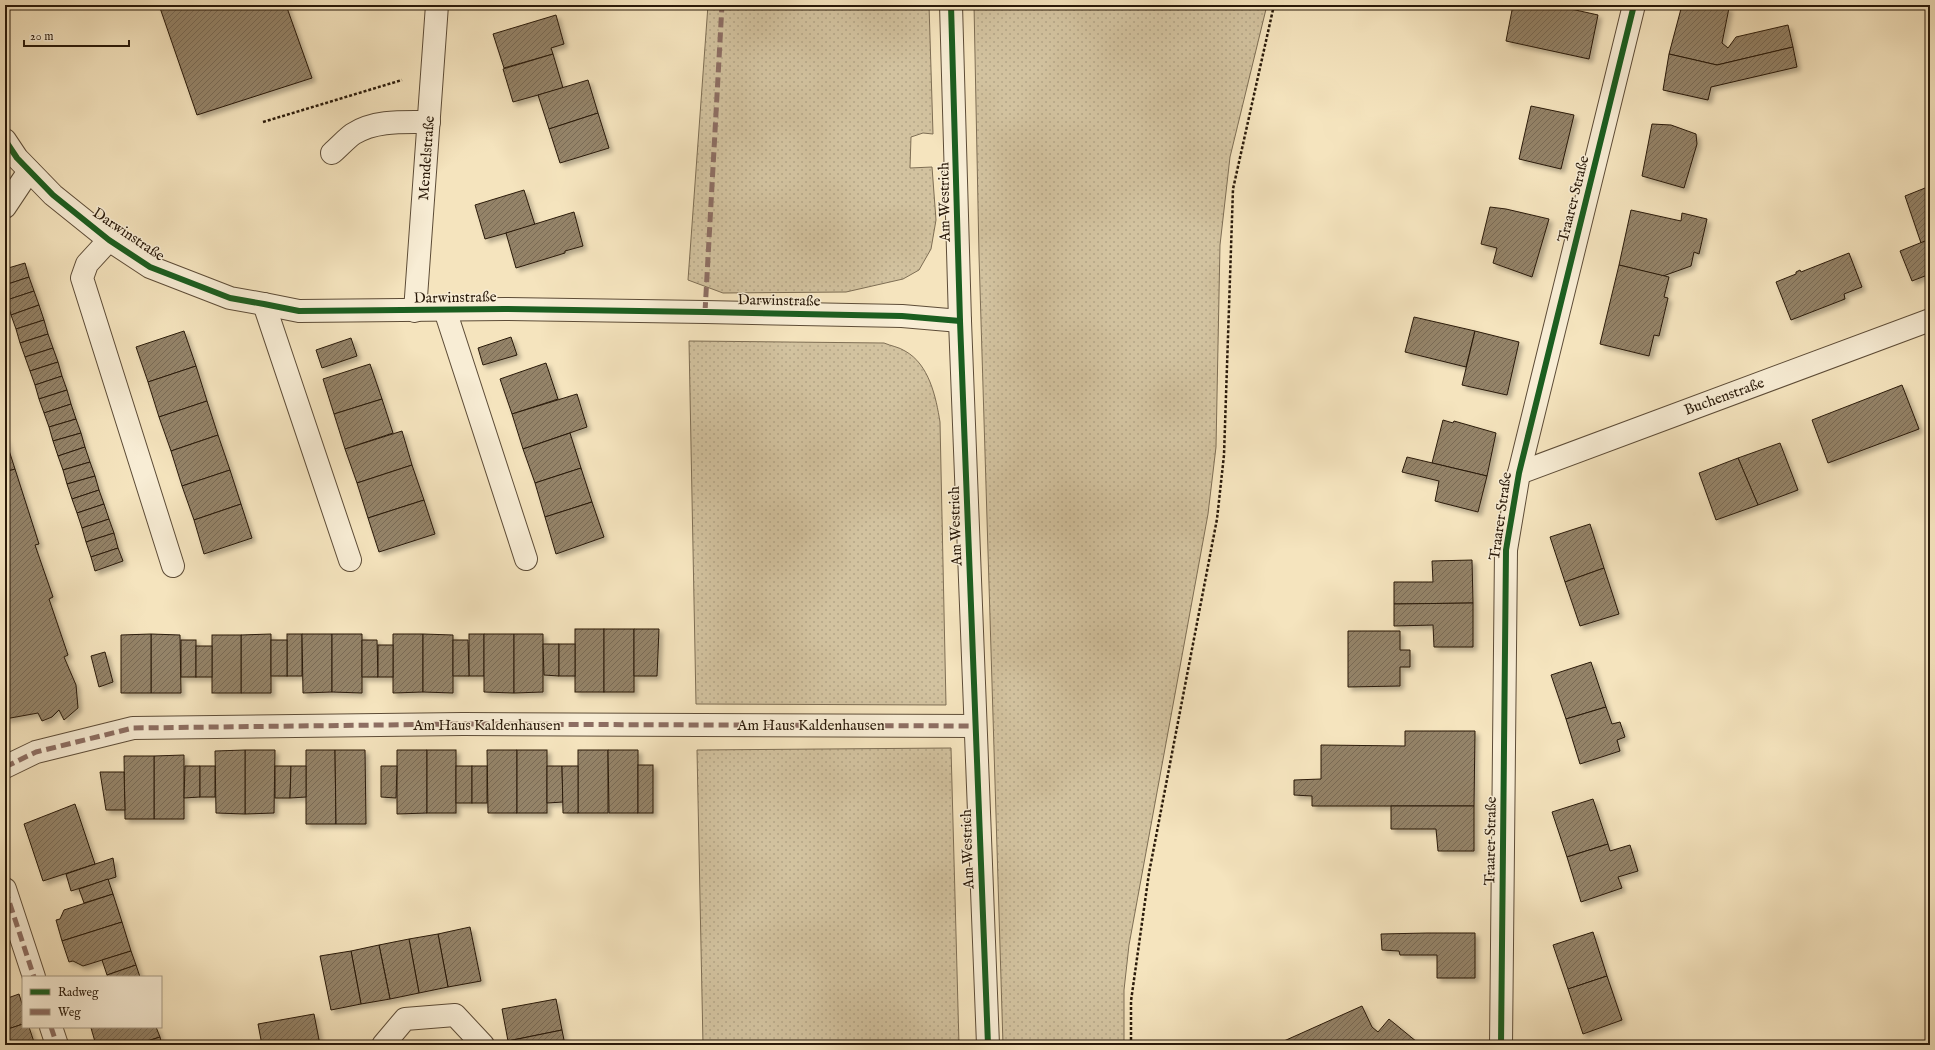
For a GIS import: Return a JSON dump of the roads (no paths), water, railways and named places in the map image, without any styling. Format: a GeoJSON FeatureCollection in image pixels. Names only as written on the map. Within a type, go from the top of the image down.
{"type":"FeatureCollection","features":[{"type":"Feature","properties":{"kind":"street","name":"Mendelstraße"},"geometry":{"type":"LineString","coordinates":[[415,311],[437,5]]}},
{"type":"Feature","properties":{"kind":"street","name":"Am Westrich"},"geometry":{"type":"LineString","coordinates":[[951,5],[960,321],[988,1045]]}},
{"type":"Feature","properties":{"kind":"street","name":"Traarer Straße"},"geometry":{"type":"LineString","coordinates":[[1501,1045],[1506,550],[1519,473],[1634,5]]}},
{"type":"Feature","properties":{"kind":"street"},"geometry":{"type":"LineString","coordinates":[[332,153],[353,134],[372,126],[398,122],[428,122]]}},
{"type":"Feature","properties":{"kind":"street","name":"Darwinstraße"},"geometry":{"type":"LineString","coordinates":[[5,140],[17,158],[53,195],[110,240],[150,267],[230,298],[299,311],[505,309],[902,316],[960,321]]}},
{"type":"Feature","properties":{"kind":"street"},"geometry":{"type":"LineString","coordinates":[[5,207],[29,171]]}},
{"type":"Feature","properties":{"kind":"street"},"geometry":{"type":"LineString","coordinates":[[110,240],[86,264],[82,278],[173,566]]}},
{"type":"Feature","properties":{"kind":"street"},"geometry":{"type":"LineString","coordinates":[[264,304],[350,560]]}},
{"type":"Feature","properties":{"kind":"street"},"geometry":{"type":"LineString","coordinates":[[445,310],[526,559]]}},
{"type":"Feature","properties":{"kind":"street","name":"Buchenstraße"},"geometry":{"type":"LineString","coordinates":[[1519,473],[1930,320]]}},
{"type":"Feature","properties":{"kind":"street","name":"Am Haus Kaldenhausen"},"geometry":{"type":"LineString","coordinates":[[5,767],[36,752],[133,728],[463,724],[975,726]]}},
{"type":"Feature","properties":{"kind":"street"},"geometry":{"type":"LineString","coordinates":[[5,889],[34,976]]}},
{"type":"Feature","properties":{"kind":"street"},"geometry":{"type":"LineString","coordinates":[[383,1045],[405,1019],[455,1015],[483,1045]]}},
{"type":"Feature","properties":{"kind":"street"},"geometry":{"type":"LineString","coordinates":[[51,1028],[57,1045]]}}]}
